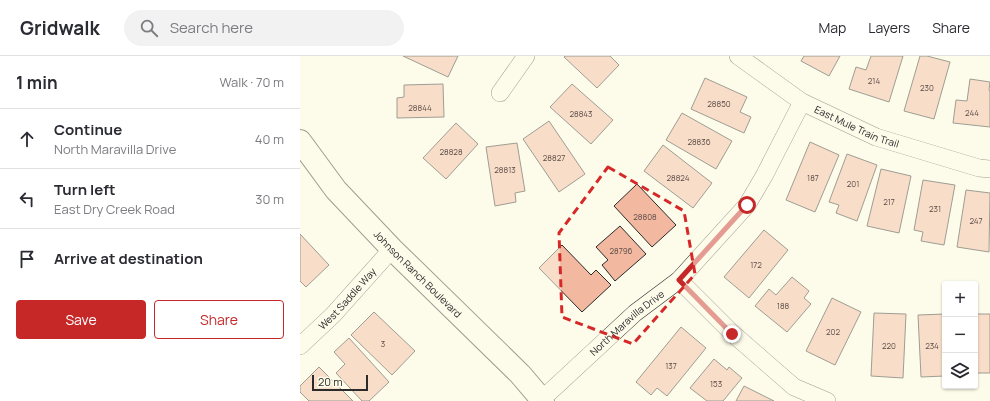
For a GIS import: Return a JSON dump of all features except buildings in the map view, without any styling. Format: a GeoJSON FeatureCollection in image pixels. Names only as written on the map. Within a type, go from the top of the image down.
{"type":"FeatureCollection","features":[{"type":"Feature","properties":{"kind":"street"},"geometry":{"type":"LineString","coordinates":[[500,93],[526,56]]}},
{"type":"Feature","properties":{"kind":"street","name":"East Mule Train Trail"},"geometry":{"type":"LineString","coordinates":[[738,56],[802,102],[876,137],[979,168],[990,169]]}},
{"type":"Feature","properties":{"kind":"street","name":"North Maravilla Drive"},"geometry":{"type":"LineString","coordinates":[[541,400],[635,313],[679,280],[747,205],[764,176],[802,102]]}},
{"type":"Feature","properties":{"kind":"street","name":"Johnson Ranch Boulevard"},"geometry":{"type":"LineString","coordinates":[[300,141],[336,190],[392,249],[520,374],[541,400]]}},
{"type":"Feature","properties":{"kind":"street","name":"West Saddle Way"},"geometry":{"type":"LineString","coordinates":[[300,346],[333,315],[392,249]]}},
{"type":"Feature","properties":{"kind":"street"},"geometry":{"type":"LineString","coordinates":[[679,280],[732,334],[794,387],[827,401]]}},
{"type":"Feature","properties":{"kind":"highlighted area"},"geometry":{"type":"Polygon","coordinates":[[[608,167],[684,211],[695,274],[633,344],[562,317],[559,233],[608,167]]]}},
{"type":"Feature","properties":{"kind":"route"},"geometry":{"type":"LineString","coordinates":[[732,334],[679,280],[747,205]]}}]}
